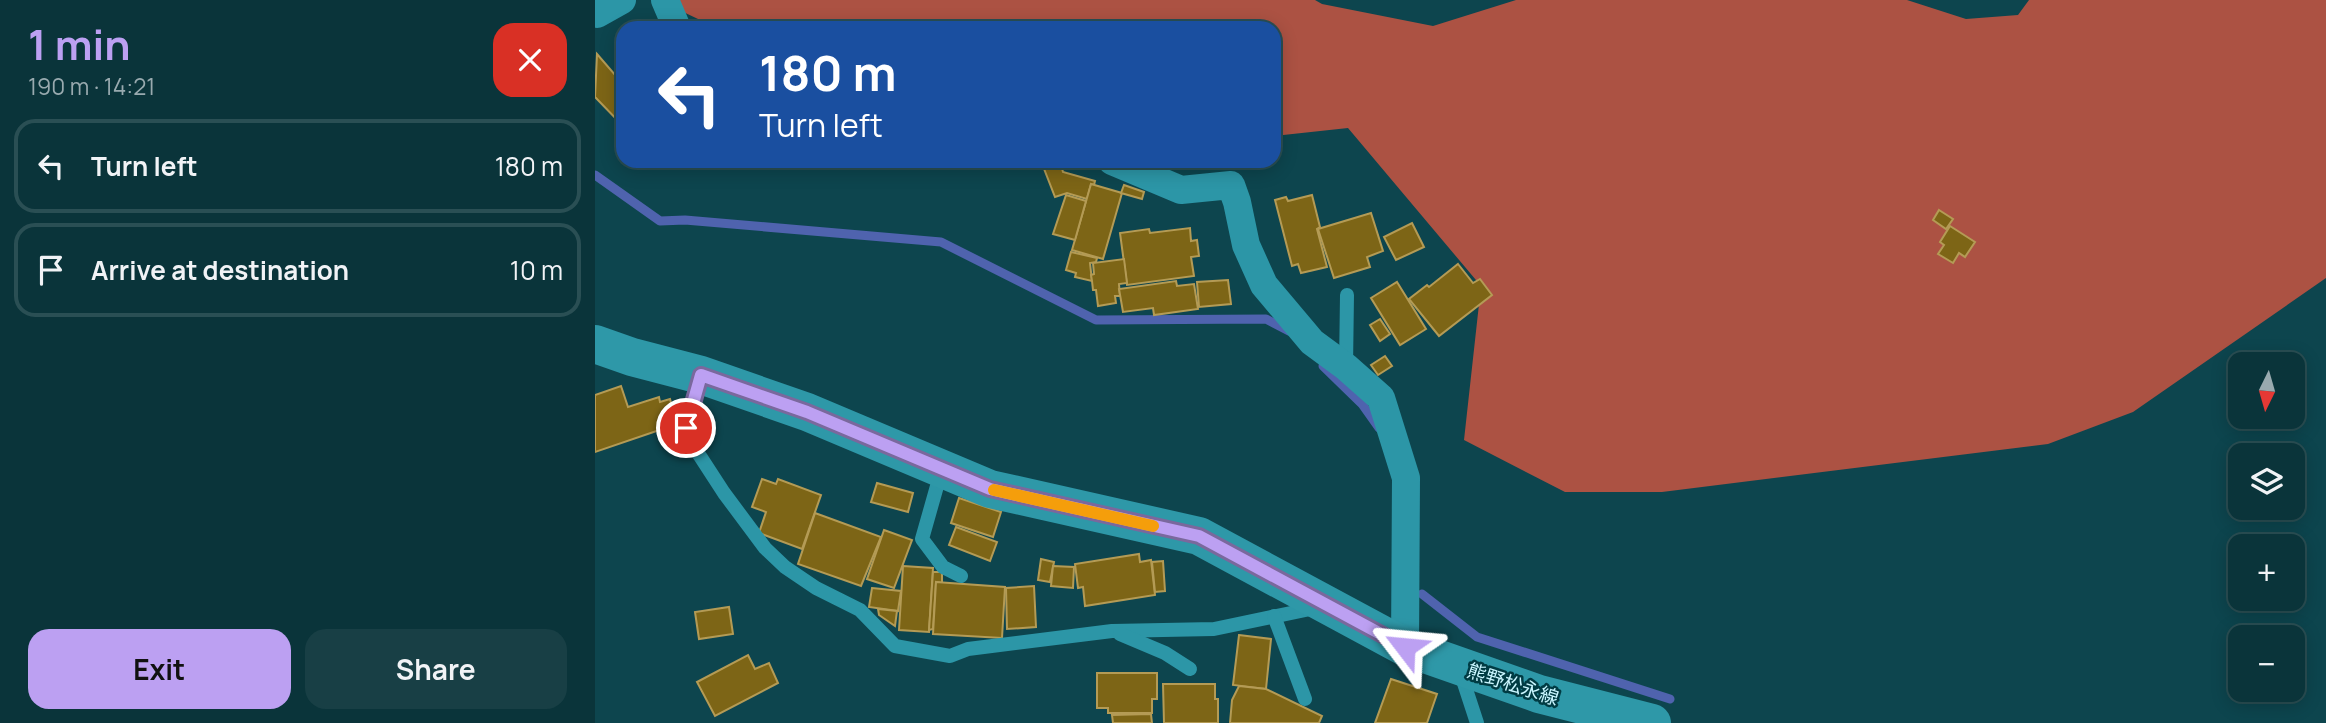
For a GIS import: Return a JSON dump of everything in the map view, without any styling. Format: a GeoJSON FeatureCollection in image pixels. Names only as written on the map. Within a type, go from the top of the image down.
{"type":"FeatureCollection","features":[{"type":"Feature","properties":{"kind":"main road","name":"熊野松永線"},"geometry":{"type":"LineString","coordinates":[[595,344],[701,375],[807,412],[990,489],[1199,536],[1405,647],[1539,694],[1652,723]]}},
{"type":"Feature","properties":{"kind":"street"},"geometry":{"type":"LineString","coordinates":[[595,12],[597,14],[622,0]]}},
{"type":"Feature","properties":{"kind":"street"},"geometry":{"type":"LineString","coordinates":[[665,0],[674,21]]}},
{"type":"Feature","properties":{"kind":"street"},"geometry":{"type":"LineString","coordinates":[[1129,168],[1181,190],[1231,185],[1246,245],[1264,285],[1312,342],[1381,398],[1406,478],[1405,647]]}},
{"type":"Feature","properties":{"kind":"lane"},"geometry":{"type":"LineString","coordinates":[[1346,367],[1347,295]]}},
{"type":"Feature","properties":{"kind":"lane"},"geometry":{"type":"LineString","coordinates":[[701,375],[686,428],[698,453],[724,493],[765,548],[785,567],[816,588],[860,610],[895,646],[950,656],[968,649],[1112,631],[1215,629],[1330,605]]}},
{"type":"Feature","properties":{"kind":"lane"},"geometry":{"type":"LineString","coordinates":[[941,470],[922,539],[943,567],[961,576]]}},
{"type":"Feature","properties":{"kind":"lane"},"geometry":{"type":"LineString","coordinates":[[1274,616],[1305,699]]}},
{"type":"Feature","properties":{"kind":"lane"},"geometry":{"type":"LineString","coordinates":[[1112,631],[1165,653],[1190,669]]}},
{"type":"Feature","properties":{"kind":"lane"},"geometry":{"type":"LineString","coordinates":[[1459,667],[1477,723]]}},
{"type":"Feature","properties":{"kind":"shaded area"},"geometry":{"type":"Polygon","coordinates":[[[658,0],[1315,0],[1322,4],[1433,26],[1516,0],[1907,0],[1966,19],[2018,15],[2029,0],[2326,0],[2326,278],[2133,412],[2048,444],[1662,492],[1565,492],[1464,440],[1481,286],[1348,128],[1281,135],[1281,21],[702,21],[658,0]]]}},
{"type":"Feature","properties":{"kind":"building"},"geometry":{"type":"Polygon","coordinates":[[[597,54],[616,76],[616,119],[595,97],[597,54]]]}},
{"type":"Feature","properties":{"kind":"building"},"geometry":{"type":"Polygon","coordinates":[[[1044,168],[1062,168],[1063,172],[1095,181],[1094,185],[1091,184],[1087,199],[1067,193],[1055,197],[1044,168]]]}},
{"type":"Feature","properties":{"kind":"building"},"geometry":{"type":"Polygon","coordinates":[[[1091,184],[1122,193],[1103,259],[1072,250],[1091,184]]]}},
{"type":"Feature","properties":{"kind":"building"},"geometry":{"type":"Polygon","coordinates":[[[1124,185],[1144,192],[1142,199],[1121,193],[1124,185]]]}},
{"type":"Feature","properties":{"kind":"building"},"geometry":{"type":"Polygon","coordinates":[[[1066,195],[1086,201],[1075,240],[1053,234],[1066,195]]]}},
{"type":"Feature","properties":{"kind":"building"},"geometry":{"type":"Polygon","coordinates":[[[1312,195],[1327,267],[1301,273],[1298,264],[1292,266],[1275,200],[1286,197],[1288,201],[1312,195]]]}},
{"type":"Feature","properties":{"kind":"building"},"geometry":{"type":"Polygon","coordinates":[[[1939,210],[1953,219],[1946,229],[1933,220],[1939,210]]]}},
{"type":"Feature","properties":{"kind":"building"},"geometry":{"type":"Polygon","coordinates":[[[1371,213],[1383,251],[1367,257],[1370,267],[1334,278],[1318,229],[1371,213]]]}},
{"type":"Feature","properties":{"kind":"building"},"geometry":{"type":"Polygon","coordinates":[[[1412,223],[1424,247],[1396,260],[1384,237],[1412,223]]]}},
{"type":"Feature","properties":{"kind":"building"},"geometry":{"type":"Polygon","coordinates":[[[1950,226],[1975,242],[1965,257],[1959,253],[1953,263],[1938,254],[1944,245],[1940,242],[1950,226]]]}},
{"type":"Feature","properties":{"kind":"building"},"geometry":{"type":"Polygon","coordinates":[[[1190,228],[1191,241],[1197,240],[1199,256],[1191,257],[1194,276],[1127,285],[1120,233],[1149,229],[1150,233],[1190,228]]]}},
{"type":"Feature","properties":{"kind":"building"},"geometry":{"type":"Polygon","coordinates":[[[1071,252],[1097,258],[1096,262],[1090,263],[1092,281],[1075,277],[1076,273],[1066,270],[1071,252]]]}},
{"type":"Feature","properties":{"kind":"building"},"geometry":{"type":"Polygon","coordinates":[[[1124,259],[1127,283],[1119,284],[1120,296],[1115,296],[1116,303],[1098,306],[1091,275],[1094,274],[1093,263],[1124,259]]]}},
{"type":"Feature","properties":{"kind":"building"},"geometry":{"type":"Polygon","coordinates":[[[1458,264],[1473,283],[1480,279],[1492,295],[1439,336],[1409,299],[1458,264]]]}},
{"type":"Feature","properties":{"kind":"building"},"geometry":{"type":"Polygon","coordinates":[[[1228,280],[1231,304],[1199,307],[1197,282],[1228,280]]]}},
{"type":"Feature","properties":{"kind":"building"},"geometry":{"type":"Polygon","coordinates":[[[1176,281],[1177,286],[1194,284],[1198,309],[1154,315],[1153,308],[1123,312],[1119,289],[1176,281]]]}},
{"type":"Feature","properties":{"kind":"building"},"geometry":{"type":"Polygon","coordinates":[[[1397,282],[1426,329],[1400,345],[1371,298],[1397,282]]]}},
{"type":"Feature","properties":{"kind":"building"},"geometry":{"type":"Polygon","coordinates":[[[1380,319],[1390,334],[1380,341],[1370,325],[1380,319]]]}},
{"type":"Feature","properties":{"kind":"building"},"geometry":{"type":"Polygon","coordinates":[[[1385,356],[1392,366],[1378,375],[1371,365],[1385,356]]]}},
{"type":"Feature","properties":{"kind":"building"},"geometry":{"type":"Polygon","coordinates":[[[621,386],[628,407],[659,397],[660,402],[670,399],[677,424],[595,452],[595,395],[621,386]]]}},
{"type":"Feature","properties":{"kind":"building"},"geometry":{"type":"Polygon","coordinates":[[[762,479],[776,484],[778,479],[821,495],[802,549],[759,533],[766,512],[752,507],[762,479]]]}},
{"type":"Feature","properties":{"kind":"building"},"geometry":{"type":"Polygon","coordinates":[[[877,483],[913,493],[908,512],[871,502],[877,483]]]}},
{"type":"Feature","properties":{"kind":"building"},"geometry":{"type":"Polygon","coordinates":[[[959,498],[1001,512],[993,537],[951,523],[959,498]]]}},
{"type":"Feature","properties":{"kind":"building"},"geometry":{"type":"Polygon","coordinates":[[[815,513],[881,537],[861,586],[798,564],[815,513]]]}},
{"type":"Feature","properties":{"kind":"building"},"geometry":{"type":"Polygon","coordinates":[[[956,527],[997,542],[990,561],[949,545],[956,527]]]}},
{"type":"Feature","properties":{"kind":"building"},"geometry":{"type":"Polygon","coordinates":[[[884,530],[912,540],[894,588],[867,579],[884,530]]]}},
{"type":"Feature","properties":{"kind":"building"},"geometry":{"type":"Polygon","coordinates":[[[1139,554],[1140,562],[1151,560],[1155,595],[1085,606],[1083,587],[1078,588],[1075,564],[1139,554]]]}},
{"type":"Feature","properties":{"kind":"building"},"geometry":{"type":"Polygon","coordinates":[[[1041,559],[1054,562],[1050,582],[1038,580],[1041,559]]]}},
{"type":"Feature","properties":{"kind":"building"},"geometry":{"type":"Polygon","coordinates":[[[1163,561],[1165,591],[1155,592],[1152,562],[1163,561]]]}},
{"type":"Feature","properties":{"kind":"building"},"geometry":{"type":"Polygon","coordinates":[[[903,566],[933,568],[929,632],[899,630],[903,566]]]}},
{"type":"Feature","properties":{"kind":"building"},"geometry":{"type":"Polygon","coordinates":[[[1053,566],[1074,567],[1073,588],[1051,586],[1053,566]]]}},
{"type":"Feature","properties":{"kind":"building"},"geometry":{"type":"Polygon","coordinates":[[[933,572],[942,572],[942,583],[936,582],[933,629],[929,630],[933,572]]]}},
{"type":"Feature","properties":{"kind":"building"},"geometry":{"type":"Polygon","coordinates":[[[936,582],[1005,587],[1002,638],[933,634],[936,582]]]}},
{"type":"Feature","properties":{"kind":"building"},"geometry":{"type":"Polygon","coordinates":[[[1034,586],[1036,627],[1007,629],[1006,588],[1034,586]]]}},
{"type":"Feature","properties":{"kind":"building"},"geometry":{"type":"Polygon","coordinates":[[[872,588],[901,591],[898,611],[869,607],[872,588]]]}},
{"type":"Feature","properties":{"kind":"building"},"geometry":{"type":"Polygon","coordinates":[[[729,607],[733,634],[699,639],[695,612],[729,607]]]}},
{"type":"Feature","properties":{"kind":"building"},"geometry":{"type":"Polygon","coordinates":[[[878,609],[897,611],[895,626],[879,615],[878,609]]]}},
{"type":"Feature","properties":{"kind":"building"},"geometry":{"type":"Polygon","coordinates":[[[1239,635],[1271,639],[1266,689],[1233,685],[1239,635]]]}},
{"type":"Feature","properties":{"kind":"building"},"geometry":{"type":"Polygon","coordinates":[[[748,655],[755,669],[769,663],[778,683],[715,716],[697,682],[748,655]]]}},
{"type":"Feature","properties":{"kind":"building"},"geometry":{"type":"Polygon","coordinates":[[[1097,673],[1157,673],[1157,699],[1152,699],[1152,713],[1108,713],[1108,708],[1097,708],[1097,673]]]}},
{"type":"Feature","properties":{"kind":"building"},"geometry":{"type":"Polygon","coordinates":[[[1391,679],[1437,694],[1427,723],[1375,723],[1391,679]]]}},
{"type":"Feature","properties":{"kind":"building"},"geometry":{"type":"Polygon","coordinates":[[[1163,684],[1215,684],[1218,723],[1164,723],[1163,684]]]}},
{"type":"Feature","properties":{"kind":"building"},"geometry":{"type":"Polygon","coordinates":[[[1239,686],[1266,689],[1322,716],[1319,723],[1230,723],[1232,700],[1239,686]]]}},
{"type":"Feature","properties":{"kind":"building"},"geometry":{"type":"Polygon","coordinates":[[[1151,714],[1152,723],[1113,723],[1112,715],[1151,714]]]}},
{"type":"Feature","properties":{"kind":"waterway"},"geometry":{"type":"LineString","coordinates":[[595,175],[660,221],[685,220],[941,242],[1096,320],[1266,319],[1289,331]]}},
{"type":"Feature","properties":{"kind":"waterway"},"geometry":{"type":"LineString","coordinates":[[1323,366],[1362,404],[1379,428]]}},
{"type":"Feature","properties":{"kind":"waterway"},"geometry":{"type":"LineString","coordinates":[[1422,594],[1477,637],[1670,699]]}},
{"type":"Feature","properties":{"kind":"slow traffic"},"geometry":{"type":"LineString","coordinates":[[994,490],[1153,526]]}},
{"type":"Feature","properties":{"kind":"route"},"geometry":{"type":"LineString","coordinates":[[686,428],[701,375],[807,412],[990,489],[1199,536],[1405,647]]}}]}
